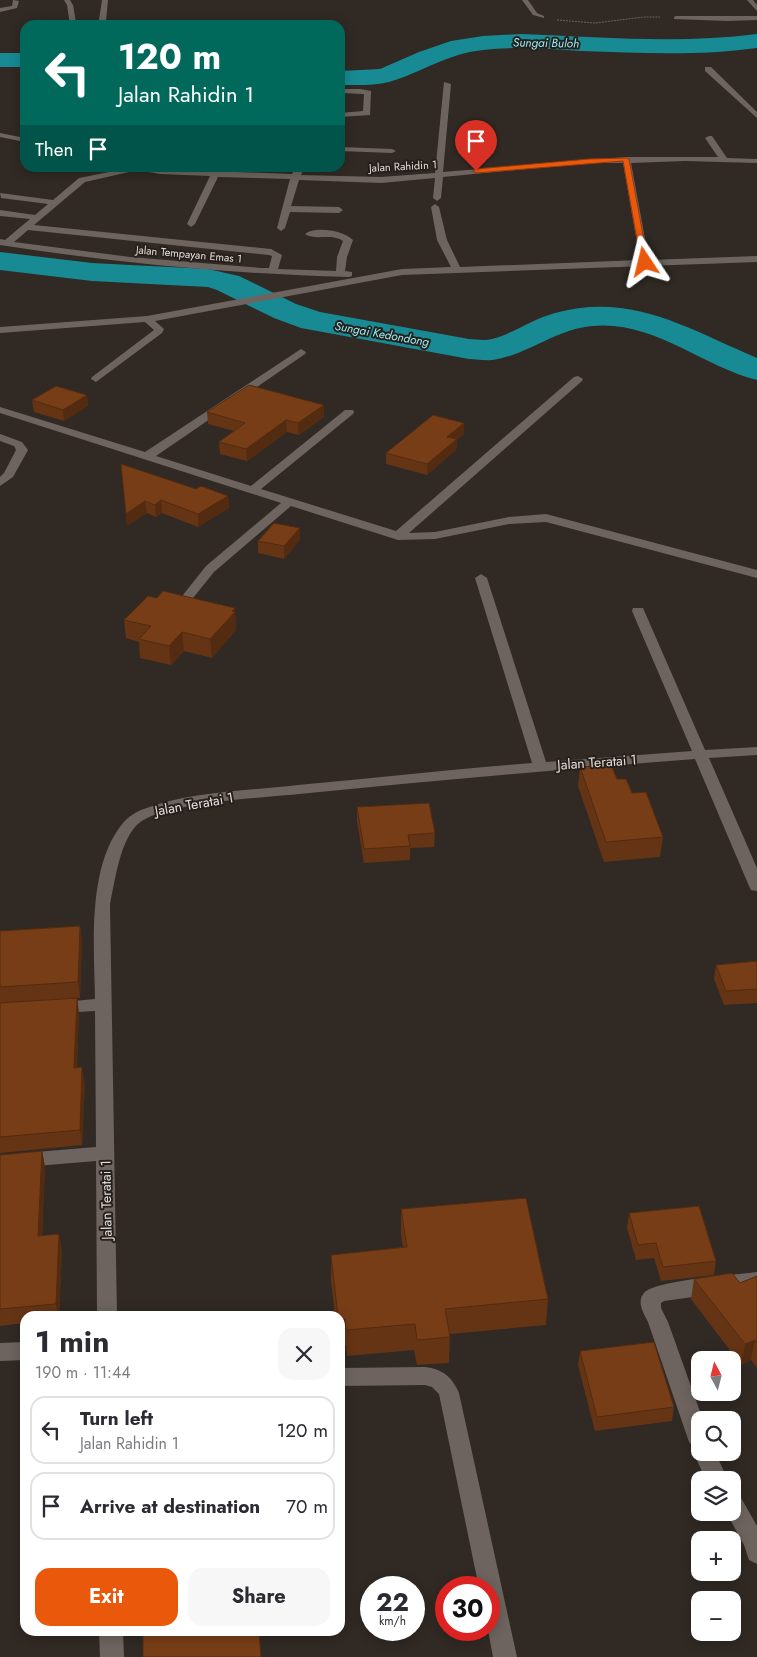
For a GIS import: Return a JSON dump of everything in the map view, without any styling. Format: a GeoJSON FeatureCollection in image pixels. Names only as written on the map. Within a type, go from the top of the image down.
{"type":"FeatureCollection","features":[{"type":"Feature","properties":{"kind":"street"},"geometry":{"type":"LineString","coordinates":[[0,4],[18,0],[16,7],[0,10]]}},
{"type":"Feature","properties":{"kind":"street"},"geometry":{"type":"LineString","coordinates":[[67,0],[70,5],[72,20]]}},
{"type":"Feature","properties":{"kind":"street"},"geometry":{"type":"LineString","coordinates":[[102,20],[104,0]]}},
{"type":"Feature","properties":{"kind":"street"},"geometry":{"type":"LineString","coordinates":[[525,0],[535,14],[542,17]]}},
{"type":"Feature","properties":{"kind":"street"},"geometry":{"type":"LineString","coordinates":[[750,0],[757,9]]}},
{"type":"Feature","properties":{"kind":"street"},"geometry":{"type":"LineString","coordinates":[[676,18],[698,17],[715,20],[757,18]]}},
{"type":"Feature","properties":{"kind":"street"},"geometry":{"type":"LineString","coordinates":[[708,69],[757,116]]}},
{"type":"Feature","properties":{"kind":"street"},"geometry":{"type":"LineString","coordinates":[[447,84],[436,202],[442,240],[457,269]]}},
{"type":"Feature","properties":{"kind":"street"},"geometry":{"type":"LineString","coordinates":[[345,91],[368,93],[368,113],[345,115]]}},
{"type":"Feature","properties":{"kind":"street"},"geometry":{"type":"LineString","coordinates":[[345,121],[368,122]]}},
{"type":"Feature","properties":{"kind":"street"},"geometry":{"type":"LineString","coordinates":[[0,135],[20,138]]}},
{"type":"Feature","properties":{"kind":"street"},"geometry":{"type":"LineString","coordinates":[[709,138],[724,160]]}},
{"type":"Feature","properties":{"kind":"street"},"geometry":{"type":"LineString","coordinates":[[345,149],[392,151]]}},
{"type":"Feature","properties":{"kind":"street"},"geometry":{"type":"LineString","coordinates":[[626,159],[645,262]]}},
{"type":"Feature","properties":{"kind":"street","name":"Jalan Rahidin 1"},"geometry":{"type":"LineString","coordinates":[[206,172],[215,174],[381,180],[626,159],[757,161]]}},
{"type":"Feature","properties":{"kind":"street"},"geometry":{"type":"LineString","coordinates":[[4,242],[28,227],[82,180],[120,172]]}},
{"type":"Feature","properties":{"kind":"street"},"geometry":{"type":"LineString","coordinates":[[281,228],[298,172]]}},
{"type":"Feature","properties":{"kind":"street"},"geometry":{"type":"LineString","coordinates":[[191,224],[215,174]]}},
{"type":"Feature","properties":{"kind":"street"},"geometry":{"type":"LineString","coordinates":[[2,194],[55,203]]}},
{"type":"Feature","properties":{"kind":"street"},"geometry":{"type":"LineString","coordinates":[[286,209],[340,210]]}},
{"type":"Feature","properties":{"kind":"street"},"geometry":{"type":"LineString","coordinates":[[0,213],[39,218]]}},
{"type":"Feature","properties":{"kind":"street"},"geometry":{"type":"LineString","coordinates":[[28,227],[271,252],[277,255],[273,272]]}},
{"type":"Feature","properties":{"kind":"street"},"geometry":{"type":"LineString","coordinates":[[309,234],[345,236],[348,240],[342,257],[340,274]]}},
{"type":"Feature","properties":{"kind":"street","name":"Jalan Tempayan Emas 1"},"geometry":{"type":"LineString","coordinates":[[4,242],[109,259],[273,272],[377,276]]}},
{"type":"Feature","properties":{"kind":"street"},"geometry":{"type":"LineString","coordinates":[[0,330],[147,319],[402,272],[757,259]]}},
{"type":"Feature","properties":{"kind":"street"},"geometry":{"type":"LineString","coordinates":[[96,379],[158,332],[159,328],[147,319]]}},
{"type":"Feature","properties":{"kind":"street"},"geometry":{"type":"LineString","coordinates":[[146,457],[301,352]]}},
{"type":"Feature","properties":{"kind":"street"},"geometry":{"type":"LineString","coordinates":[[398,536],[578,379]]}},
{"type":"Feature","properties":{"kind":"street"},"geometry":{"type":"LineString","coordinates":[[0,410],[398,536],[412,538],[439,536],[515,519],[546,518],[757,574]]}},
{"type":"Feature","properties":{"kind":"street"},"geometry":{"type":"LineString","coordinates":[[253,490],[349,412]]}},
{"type":"Feature","properties":{"kind":"street"},"geometry":{"type":"LineString","coordinates":[[0,438],[18,444],[22,450],[9,475],[0,483]]}},
{"type":"Feature","properties":{"kind":"street"},"geometry":{"type":"LineString","coordinates":[[185,600],[210,569],[290,501]]}},
{"type":"Feature","properties":{"kind":"street"},"geometry":{"type":"LineString","coordinates":[[481,578],[540,766]]}},
{"type":"Feature","properties":{"kind":"street"},"geometry":{"type":"LineString","coordinates":[[638,611],[757,886]]}},
{"type":"Feature","properties":{"kind":"street","name":"Jalan Teratai 1"},"geometry":{"type":"LineString","coordinates":[[107,1311],[102,904],[114,855],[128,828],[135,819],[148,813],[176,806],[225,798],[540,766],[757,751]]}},
{"type":"Feature","properties":{"kind":"street"},"geometry":{"type":"LineString","coordinates":[[47,1008],[104,1004]]}},
{"type":"Feature","properties":{"kind":"street"},"geometry":{"type":"LineString","coordinates":[[0,1162],[105,1153]]}},
{"type":"Feature","properties":{"kind":"street"},"geometry":{"type":"LineString","coordinates":[[691,1416],[652,1308],[651,1299],[660,1293],[757,1280]]}},
{"type":"Feature","properties":{"kind":"street"},"geometry":{"type":"LineString","coordinates":[[0,1352],[20,1351]]}},
{"type":"Feature","properties":{"kind":"street"},"geometry":{"type":"LineString","coordinates":[[345,1377],[425,1376],[433,1377],[445,1386],[504,1657]]}},
{"type":"Feature","properties":{"kind":"street"},"geometry":{"type":"LineString","coordinates":[[741,1519],[755,1543],[757,1553]]}},
{"type":"Feature","properties":{"kind":"street"},"geometry":{"type":"LineString","coordinates":[[111,1636],[112,1657]]}},
{"type":"Feature","properties":{"kind":"path"},"geometry":{"type":"LineString","coordinates":[[542,17],[580,23],[618,21],[645,16],[676,18]]}},
{"type":"Feature","properties":{"kind":"building"},"geometry":{"type":"Polygon","coordinates":[[[249,385],[324,405],[298,423],[286,420],[246,449],[219,442],[245,423],[207,412],[249,385]]]}},
{"type":"Feature","properties":{"kind":"building"},"geometry":{"type":"Polygon","coordinates":[[[56,386],[87,395],[63,410],[32,400],[56,386]]]}},
{"type":"Feature","properties":{"kind":"building"},"geometry":{"type":"Polygon","coordinates":[[[433,415],[464,423],[447,437],[457,439],[427,464],[386,453],[433,415]]]}},
{"type":"Feature","properties":{"kind":"building"},"geometry":{"type":"Polygon","coordinates":[[[121,464],[196,489],[201,486],[228,496],[198,514],[161,500],[155,505],[145,501],[126,514],[121,464]]]}},
{"type":"Feature","properties":{"kind":"building"},"geometry":{"type":"Polygon","coordinates":[[[274,523],[300,528],[284,546],[258,541],[274,523]]]}},
{"type":"Feature","properties":{"kind":"building"},"geometry":{"type":"Polygon","coordinates":[[[163,591],[235,608],[232,611],[235,612],[210,639],[182,632],[169,646],[139,639],[151,626],[124,620],[148,596],[157,598],[163,591]]]}},
{"type":"Feature","properties":{"kind":"building"},"geometry":{"type":"Polygon","coordinates":[[[611,765],[617,779],[626,779],[632,793],[646,792],[663,837],[606,842],[580,767],[611,765]]]}},
{"type":"Feature","properties":{"kind":"building"},"geometry":{"type":"Polygon","coordinates":[[[429,803],[435,833],[408,835],[410,846],[364,849],[357,807],[429,803]]]}},
{"type":"Feature","properties":{"kind":"building"},"geometry":{"type":"Polygon","coordinates":[[[80,926],[78,982],[0,987],[0,931],[80,926]]]}},
{"type":"Feature","properties":{"kind":"building"},"geometry":{"type":"Polygon","coordinates":[[[757,961],[757,989],[726,991],[716,965],[757,961]]]}},
{"type":"Feature","properties":{"kind":"building"},"geometry":{"type":"Polygon","coordinates":[[[77,998],[74,1068],[82,1067],[80,1130],[0,1137],[0,1003],[77,998]]]}},
{"type":"Feature","properties":{"kind":"building"},"geometry":{"type":"Polygon","coordinates":[[[42,1151],[38,1236],[59,1234],[56,1304],[0,1309],[0,1155],[42,1151]]]}},
{"type":"Feature","properties":{"kind":"building"},"geometry":{"type":"Polygon","coordinates":[[[526,1198],[548,1299],[445,1309],[450,1337],[417,1340],[415,1324],[346,1330],[345,1311],[337,1311],[331,1255],[407,1247],[401,1209],[526,1198]]]}},
{"type":"Feature","properties":{"kind":"building"},"geometry":{"type":"Polygon","coordinates":[[[699,1206],[716,1261],[663,1267],[656,1243],[638,1245],[629,1213],[699,1206]]]}},
{"type":"Feature","properties":{"kind":"building"},"geometry":{"type":"Polygon","coordinates":[[[732,1273],[740,1283],[757,1276],[757,1342],[755,1340],[745,1344],[694,1279],[732,1273]]]}},
{"type":"Feature","properties":{"kind":"building"},"geometry":{"type":"Polygon","coordinates":[[[654,1342],[674,1407],[597,1417],[580,1351],[654,1342]]]}},
{"type":"Feature","properties":{"kind":"building"},"geometry":{"type":"Polygon","coordinates":[[[143,1636],[259,1636],[261,1657],[143,1657],[143,1636]]]}},
{"type":"Feature","properties":{"kind":"waterway","name":"Sungai Buloh"},"geometry":{"type":"LineString","coordinates":[[345,78],[382,76],[451,48],[483,43],[521,41],[664,47],[720,46],[757,41]]}},
{"type":"Feature","properties":{"kind":"waterway","name":"Sungai Buloh"},"geometry":{"type":"LineString","coordinates":[[0,60],[20,60]]}},
{"type":"Feature","properties":{"kind":"waterway","name":"Sungai Kedondong"},"geometry":{"type":"LineString","coordinates":[[0,261],[92,272],[208,278],[228,283],[285,311],[313,321],[469,349],[495,349],[566,320],[594,316],[619,317],[643,321],[665,328],[757,370]]}},
{"type":"Feature","properties":{"kind":"route"},"geometry":{"type":"LineString","coordinates":[[476,171],[626,159],[645,262]]}}]}
